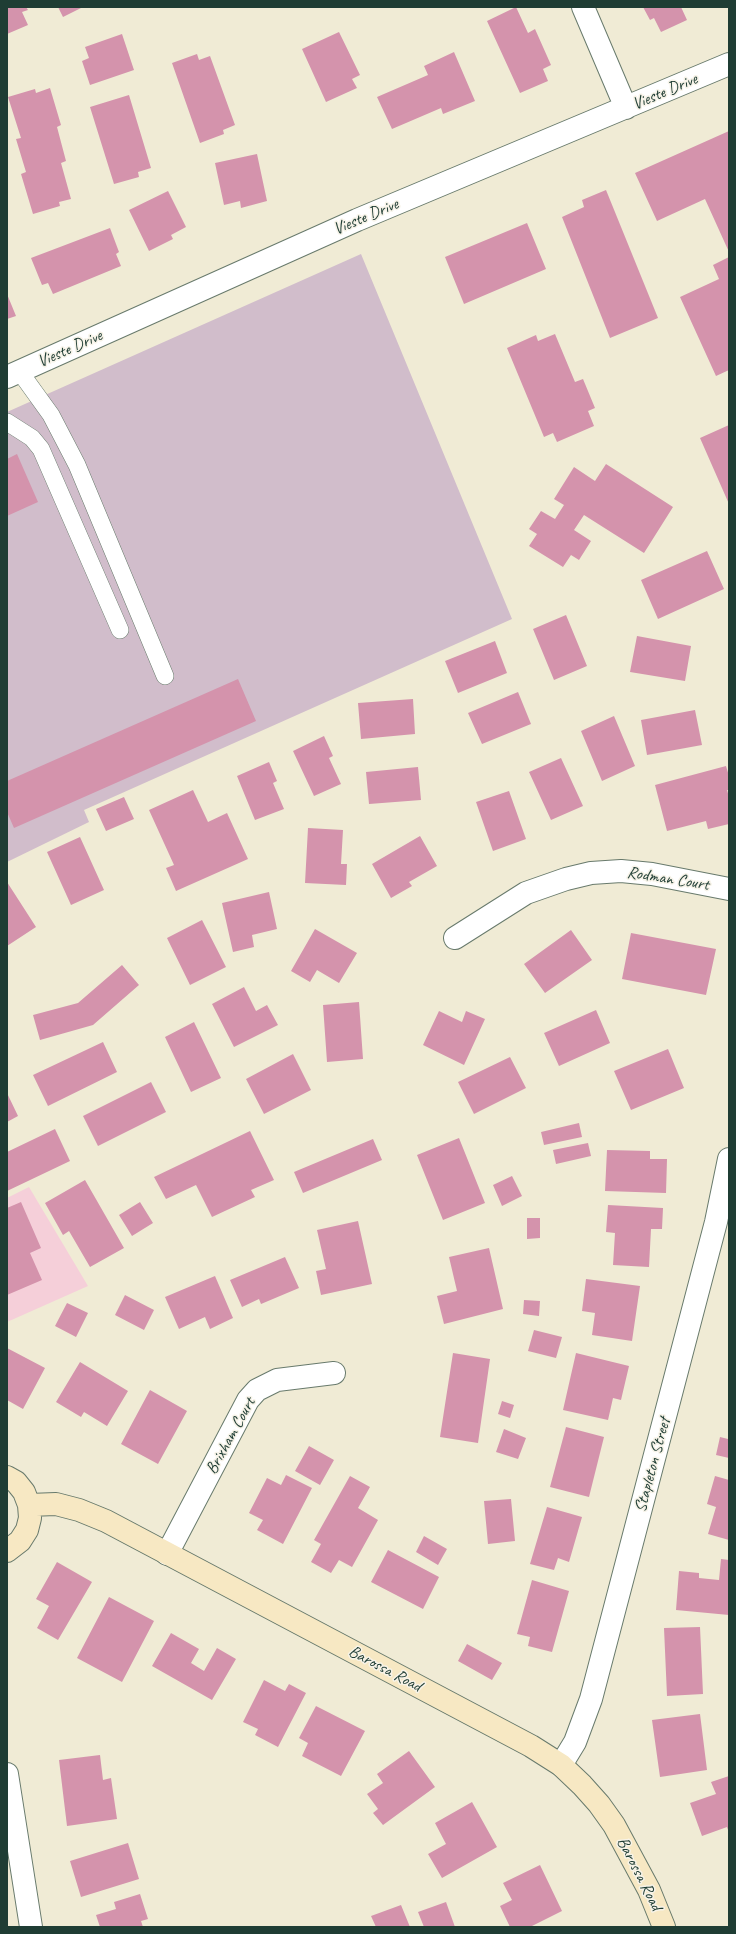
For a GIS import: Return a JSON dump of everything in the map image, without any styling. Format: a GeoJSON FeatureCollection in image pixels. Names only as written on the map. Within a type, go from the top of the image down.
{"type":"FeatureCollection","features":[{"type":"Feature","properties":{"kind":"street"},"geometry":{"type":"LineString","coordinates":[[583,7],[626,108]]}},
{"type":"Feature","properties":{"kind":"street","name":"Vieste Drive"},"geometry":{"type":"LineString","coordinates":[[13,374],[357,220],[729,64]]}},
{"type":"Feature","properties":{"kind":"street","name":"Rodman Court"},"geometry":{"type":"LineString","coordinates":[[455,938],[526,894],[566,879],[591,873],[621,871],[652,874],[729,889]]}},
{"type":"Feature","properties":{"kind":"street","name":"Stapleton Street"},"geometry":{"type":"LineString","coordinates":[[561,1765],[575,1742],[591,1699],[723,1224],[729,1160]]}},
{"type":"Feature","properties":{"kind":"street","name":"Brixham Court"},"geometry":{"type":"LineString","coordinates":[[167,1554],[248,1400],[257,1390],[277,1380],[334,1373]]}},
{"type":"Feature","properties":{"kind":"street"},"geometry":{"type":"LineString","coordinates":[[7,1477],[16,1482],[24,1492],[29,1505],[30,1518],[27,1530],[20,1541],[7,1551]]}},
{"type":"Feature","properties":{"kind":"street","name":"Barossa Road"},"geometry":{"type":"LineString","coordinates":[[29,1505],[56,1504],[79,1510],[106,1521],[531,1746],[561,1765],[599,1804],[614,1825],[649,1890],[664,1927]]}},
{"type":"Feature","properties":{"kind":"street"},"geometry":{"type":"LineString","coordinates":[[7,1774],[31,1927]]}},
{"type":"Feature","properties":{"kind":"lane"},"geometry":{"type":"LineString","coordinates":[[13,374],[51,415],[77,465],[165,676]]}},
{"type":"Feature","properties":{"kind":"lane"},"geometry":{"type":"LineString","coordinates":[[7,422],[32,438],[41,449],[120,630]]}},
{"type":"Feature","properties":{"kind":"shaded area"},"geometry":{"type":"Polygon","coordinates":[[[361,254],[512,619],[84,810],[89,822],[7,862],[7,412],[361,254]]]}},
{"type":"Feature","properties":{"kind":"shaded area"},"geometry":{"type":"Polygon","coordinates":[[[29,1187],[88,1286],[7,1322],[7,1198],[29,1187]]]}},
{"type":"Feature","properties":{"kind":"building"},"geometry":{"type":"Polygon","coordinates":[[[7,7],[26,7],[28,10],[22,12],[28,25],[7,34],[7,7]]]}},
{"type":"Feature","properties":{"kind":"building"},"geometry":{"type":"Polygon","coordinates":[[[58,7],[83,7],[63,17],[58,7]]]}},
{"type":"Feature","properties":{"kind":"building"},"geometry":{"type":"Polygon","coordinates":[[[516,7],[528,33],[535,29],[551,65],[543,69],[548,81],[520,93],[487,21],[516,7]]]}},
{"type":"Feature","properties":{"kind":"building"},"geometry":{"type":"Polygon","coordinates":[[[643,7],[681,7],[687,20],[661,32],[654,18],[650,20],[643,7]]]}},
{"type":"Feature","properties":{"kind":"building"},"geometry":{"type":"Polygon","coordinates":[[[339,32],[360,75],[352,79],[357,88],[326,102],[302,49],[339,32]]]}},
{"type":"Feature","properties":{"kind":"building"},"geometry":{"type":"Polygon","coordinates":[[[122,34],[134,70],[90,85],[82,61],[89,58],[85,47],[122,34]]]}},
{"type":"Feature","properties":{"kind":"building"},"geometry":{"type":"Polygon","coordinates":[[[454,52],[475,101],[443,114],[441,108],[392,129],[377,97],[428,75],[424,66],[454,52]]]}},
{"type":"Feature","properties":{"kind":"building"},"geometry":{"type":"Polygon","coordinates":[[[197,54],[199,60],[210,56],[235,125],[223,130],[224,134],[200,143],[172,63],[197,54]]]}},
{"type":"Feature","properties":{"kind":"building"},"geometry":{"type":"Polygon","coordinates":[[[50,88],[61,125],[57,127],[66,161],[61,163],[71,199],[59,202],[60,206],[33,214],[21,174],[26,172],[16,139],[21,138],[8,97],[35,89],[36,93],[50,88]]]}},
{"type":"Feature","properties":{"kind":"building"},"geometry":{"type":"Polygon","coordinates":[[[129,95],[151,168],[138,172],[139,177],[114,184],[90,107],[129,95]]]}},
{"type":"Feature","properties":{"kind":"building"},"geometry":{"type":"Polygon","coordinates":[[[729,131],[729,252],[705,199],[657,221],[635,173],[729,131]]]}},
{"type":"Feature","properties":{"kind":"building"},"geometry":{"type":"Polygon","coordinates":[[[257,154],[267,201],[241,208],[240,201],[224,205],[215,163],[257,154]]]}},
{"type":"Feature","properties":{"kind":"building"},"geometry":{"type":"Polygon","coordinates":[[[606,190],[658,318],[610,338],[562,217],[584,207],[582,200],[606,190]]]}},
{"type":"Feature","properties":{"kind":"building"},"geometry":{"type":"Polygon","coordinates":[[[168,191],[186,227],[171,235],[173,239],[149,251],[129,210],[168,191]]]}},
{"type":"Feature","properties":{"kind":"building"},"geometry":{"type":"Polygon","coordinates":[[[527,223],[546,269],[464,304],[445,257],[527,223]]]}},
{"type":"Feature","properties":{"kind":"building"},"geometry":{"type":"Polygon","coordinates":[[[110,228],[119,252],[116,254],[121,266],[53,294],[48,283],[42,285],[31,258],[110,228]]]}},
{"type":"Feature","properties":{"kind":"building"},"geometry":{"type":"Polygon","coordinates":[[[729,257],[729,370],[716,376],[680,297],[719,279],[713,265],[729,257]]]}},
{"type":"Feature","properties":{"kind":"building"},"geometry":{"type":"Polygon","coordinates":[[[7,294],[16,316],[7,319],[7,294]]]}},
{"type":"Feature","properties":{"kind":"building"},"geometry":{"type":"Polygon","coordinates":[[[555,334],[575,382],[583,379],[595,408],[588,411],[594,426],[557,442],[553,433],[544,437],[507,348],[536,335],[538,341],[555,334]]]}},
{"type":"Feature","properties":{"kind":"building"},"geometry":{"type":"Polygon","coordinates":[[[729,425],[729,504],[700,438],[729,425]]]}},
{"type":"Feature","properties":{"kind":"building"},"geometry":{"type":"Polygon","coordinates":[[[17,454],[38,502],[7,516],[7,459],[17,454]]]}},
{"type":"Feature","properties":{"kind":"building"},"geometry":{"type":"Polygon","coordinates":[[[606,464],[673,507],[644,553],[584,515],[574,530],[591,541],[579,560],[571,555],[563,567],[529,546],[537,534],[529,529],[541,511],[555,519],[564,505],[554,499],[574,467],[595,481],[606,464]]]}},
{"type":"Feature","properties":{"kind":"building"},"geometry":{"type":"Polygon","coordinates":[[[707,551],[724,589],[658,619],[641,580],[707,551]]]}},
{"type":"Feature","properties":{"kind":"building"},"geometry":{"type":"Polygon","coordinates":[[[566,615],[587,666],[554,680],[533,629],[566,615]]]}},
{"type":"Feature","properties":{"kind":"building"},"geometry":{"type":"Polygon","coordinates":[[[637,636],[691,646],[685,681],[630,672],[637,636]]]}},
{"type":"Feature","properties":{"kind":"building"},"geometry":{"type":"Polygon","coordinates":[[[495,641],[507,673],[458,693],[445,661],[495,641]]]}},
{"type":"Feature","properties":{"kind":"building"},"geometry":{"type":"Polygon","coordinates":[[[238,679],[256,721],[14,828],[7,812],[7,781],[238,679]]]}},
{"type":"Feature","properties":{"kind":"building"},"geometry":{"type":"Polygon","coordinates":[[[518,692],[531,724],[482,744],[468,713],[518,692]]]}},
{"type":"Feature","properties":{"kind":"building"},"geometry":{"type":"Polygon","coordinates":[[[413,699],[415,734],[361,739],[358,703],[413,699]]]}},
{"type":"Feature","properties":{"kind":"building"},"geometry":{"type":"Polygon","coordinates":[[[695,710],[702,745],[647,755],[641,720],[695,710]]]}},
{"type":"Feature","properties":{"kind":"building"},"geometry":{"type":"Polygon","coordinates":[[[614,716],[635,766],[602,781],[581,731],[614,716]]]}},
{"type":"Feature","properties":{"kind":"building"},"geometry":{"type":"Polygon","coordinates":[[[324,736],[333,756],[329,758],[341,784],[314,796],[293,751],[324,736]]]}},
{"type":"Feature","properties":{"kind":"building"},"geometry":{"type":"Polygon","coordinates":[[[561,758],[583,806],[551,820],[529,772],[561,758]]]}},
{"type":"Feature","properties":{"kind":"building"},"geometry":{"type":"Polygon","coordinates":[[[269,762],[277,781],[273,783],[284,809],[255,820],[237,776],[269,762]]]}},
{"type":"Feature","properties":{"kind":"building"},"geometry":{"type":"Polygon","coordinates":[[[726,766],[729,776],[729,790],[727,790],[729,797],[729,824],[708,829],[706,821],[667,831],[655,785],[726,766]]]}},
{"type":"Feature","properties":{"kind":"building"},"geometry":{"type":"Polygon","coordinates":[[[418,767],[421,800],[369,804],[366,772],[418,767]]]}},
{"type":"Feature","properties":{"kind":"building"},"geometry":{"type":"Polygon","coordinates":[[[193,790],[208,822],[227,813],[248,859],[176,891],[166,868],[174,865],[149,810],[193,790]]]}},
{"type":"Feature","properties":{"kind":"building"},"geometry":{"type":"Polygon","coordinates":[[[509,791],[526,839],[493,851],[476,802],[509,791]]]}},
{"type":"Feature","properties":{"kind":"building"},"geometry":{"type":"Polygon","coordinates":[[[124,797],[134,819],[106,831],[96,809],[124,797]]]}},
{"type":"Feature","properties":{"kind":"building"},"geometry":{"type":"Polygon","coordinates":[[[308,828],[343,830],[341,864],[347,864],[346,885],[305,883],[308,828]]]}},
{"type":"Feature","properties":{"kind":"building"},"geometry":{"type":"Polygon","coordinates":[[[420,836],[437,866],[409,882],[412,886],[391,898],[372,864],[420,836]]]}},
{"type":"Feature","properties":{"kind":"building"},"geometry":{"type":"Polygon","coordinates":[[[80,837],[104,890],[71,905],[47,852],[80,837]]]}},
{"type":"Feature","properties":{"kind":"building"},"geometry":{"type":"Polygon","coordinates":[[[7,882],[36,927],[7,946],[7,882]]]}},
{"type":"Feature","properties":{"kind":"building"},"geometry":{"type":"Polygon","coordinates":[[[269,892],[277,929],[252,935],[254,947],[233,952],[222,903],[269,892]]]}},
{"type":"Feature","properties":{"kind":"building"},"geometry":{"type":"Polygon","coordinates":[[[202,920],[226,967],[190,985],[167,938],[202,920]]]}},
{"type":"Feature","properties":{"kind":"building"},"geometry":{"type":"Polygon","coordinates":[[[315,929],[357,953],[339,983],[317,970],[310,982],[291,971],[315,929]]]}},
{"type":"Feature","properties":{"kind":"building"},"geometry":{"type":"Polygon","coordinates":[[[571,930],[592,960],[545,993],[524,964],[571,930]]]}},
{"type":"Feature","properties":{"kind":"building"},"geometry":{"type":"Polygon","coordinates":[[[631,933],[716,949],[706,995],[622,979],[631,933]]]}},
{"type":"Feature","properties":{"kind":"building"},"geometry":{"type":"Polygon","coordinates":[[[122,965],[139,985],[93,1025],[40,1040],[33,1015],[78,1003],[122,965]]]}},
{"type":"Feature","properties":{"kind":"building"},"geometry":{"type":"Polygon","coordinates":[[[244,987],[256,1011],[267,1005],[278,1025],[234,1047],[212,1004],[244,987]]]}},
{"type":"Feature","properties":{"kind":"building"},"geometry":{"type":"Polygon","coordinates":[[[359,1002],[363,1059],[327,1062],[323,1005],[359,1002]]]}},
{"type":"Feature","properties":{"kind":"building"},"geometry":{"type":"Polygon","coordinates":[[[596,1010],[610,1043],[559,1066],[544,1033],[596,1010]]]}},
{"type":"Feature","properties":{"kind":"building"},"geometry":{"type":"Polygon","coordinates":[[[439,1011],[462,1022],[466,1011],[485,1019],[464,1065],[423,1045],[439,1011]]]}},
{"type":"Feature","properties":{"kind":"building"},"geometry":{"type":"Polygon","coordinates":[[[194,1022],[221,1078],[191,1092],[165,1037],[194,1022]]]}},
{"type":"Feature","properties":{"kind":"building"},"geometry":{"type":"Polygon","coordinates":[[[103,1042],[117,1072],[48,1106],[33,1075],[103,1042]]]}},
{"type":"Feature","properties":{"kind":"building"},"geometry":{"type":"Polygon","coordinates":[[[668,1049],[684,1088],[631,1110],[614,1071],[668,1049]]]}},
{"type":"Feature","properties":{"kind":"building"},"geometry":{"type":"Polygon","coordinates":[[[293,1054],[311,1090],[264,1114],[246,1079],[293,1054]]]}},
{"type":"Feature","properties":{"kind":"building"},"geometry":{"type":"Polygon","coordinates":[[[510,1057],[526,1088],[474,1114],[458,1082],[510,1057]]]}},
{"type":"Feature","properties":{"kind":"building"},"geometry":{"type":"Polygon","coordinates":[[[151,1082],[166,1112],[98,1146],[83,1116],[151,1082]]]}},
{"type":"Feature","properties":{"kind":"building"},"geometry":{"type":"Polygon","coordinates":[[[7,1093],[18,1116],[7,1122],[7,1093]]]}},
{"type":"Feature","properties":{"kind":"building"},"geometry":{"type":"Polygon","coordinates":[[[579,1123],[582,1137],[544,1145],[541,1132],[579,1123]]]}},
{"type":"Feature","properties":{"kind":"building"},"geometry":{"type":"Polygon","coordinates":[[[55,1129],[70,1161],[7,1191],[7,1152],[55,1129]]]}},
{"type":"Feature","properties":{"kind":"building"},"geometry":{"type":"Polygon","coordinates":[[[250,1131],[274,1180],[251,1190],[255,1197],[212,1217],[196,1185],[166,1199],[154,1177],[250,1131]]]}},
{"type":"Feature","properties":{"kind":"building"},"geometry":{"type":"Polygon","coordinates":[[[459,1138],[485,1203],[443,1220],[417,1155],[459,1138]]]}},
{"type":"Feature","properties":{"kind":"building"},"geometry":{"type":"Polygon","coordinates":[[[373,1139],[382,1160],[303,1193],[294,1172],[373,1139]]]}},
{"type":"Feature","properties":{"kind":"building"},"geometry":{"type":"Polygon","coordinates":[[[588,1143],[591,1156],[556,1164],[553,1150],[588,1143]]]}},
{"type":"Feature","properties":{"kind":"building"},"geometry":{"type":"Polygon","coordinates":[[[607,1150],[650,1151],[650,1159],[667,1159],[666,1193],[605,1191],[607,1150]]]}},
{"type":"Feature","properties":{"kind":"building"},"geometry":{"type":"Polygon","coordinates":[[[512,1176],[522,1196],[502,1206],[493,1185],[512,1176]]]}},
{"type":"Feature","properties":{"kind":"building"},"geometry":{"type":"Polygon","coordinates":[[[85,1180],[124,1248],[90,1267],[69,1231],[63,1235],[45,1203],[85,1180]]]}},
{"type":"Feature","properties":{"kind":"building"},"geometry":{"type":"Polygon","coordinates":[[[21,1202],[41,1248],[30,1253],[42,1280],[7,1295],[7,1208],[21,1202]]]}},
{"type":"Feature","properties":{"kind":"building"},"geometry":{"type":"Polygon","coordinates":[[[140,1202],[153,1223],[132,1236],[119,1215],[140,1202]]]}},
{"type":"Feature","properties":{"kind":"building"},"geometry":{"type":"Polygon","coordinates":[[[608,1205],[663,1208],[662,1229],[651,1229],[649,1267],[613,1265],[615,1233],[606,1232],[608,1205]]]}},
{"type":"Feature","properties":{"kind":"building"},"geometry":{"type":"Polygon","coordinates":[[[527,1218],[540,1218],[540,1238],[527,1239],[527,1218]]]}},
{"type":"Feature","properties":{"kind":"building"},"geometry":{"type":"Polygon","coordinates":[[[358,1221],[372,1284],[321,1295],[316,1271],[326,1269],[317,1230],[358,1221]]]}},
{"type":"Feature","properties":{"kind":"building"},"geometry":{"type":"Polygon","coordinates":[[[489,1248],[503,1309],[444,1324],[437,1296],[457,1291],[449,1257],[489,1248]]]}},
{"type":"Feature","properties":{"kind":"building"},"geometry":{"type":"Polygon","coordinates":[[[285,1257],[299,1288],[261,1304],[259,1299],[242,1307],[230,1280],[285,1257]]]}},
{"type":"Feature","properties":{"kind":"building"},"geometry":{"type":"Polygon","coordinates":[[[215,1276],[233,1318],[210,1329],[205,1317],[179,1329],[165,1297],[215,1276]]]}},
{"type":"Feature","properties":{"kind":"building"},"geometry":{"type":"Polygon","coordinates":[[[586,1279],[640,1286],[632,1341],[592,1335],[595,1313],[582,1311],[586,1279]]]}},
{"type":"Feature","properties":{"kind":"building"},"geometry":{"type":"Polygon","coordinates":[[[125,1295],[154,1310],[144,1330],[115,1315],[125,1295]]]}},
{"type":"Feature","properties":{"kind":"building"},"geometry":{"type":"Polygon","coordinates":[[[524,1300],[540,1301],[539,1316],[523,1314],[524,1300]]]}},
{"type":"Feature","properties":{"kind":"building"},"geometry":{"type":"Polygon","coordinates":[[[67,1303],[88,1313],[76,1337],[55,1326],[67,1303]]]}},
{"type":"Feature","properties":{"kind":"building"},"geometry":{"type":"Polygon","coordinates":[[[534,1330],[562,1337],[556,1358],[528,1351],[534,1330]]]}},
{"type":"Feature","properties":{"kind":"building"},"geometry":{"type":"Polygon","coordinates":[[[7,1348],[45,1368],[23,1409],[7,1400],[7,1348]]]}},
{"type":"Feature","properties":{"kind":"building"},"geometry":{"type":"Polygon","coordinates":[[[453,1353],[490,1359],[478,1443],[440,1437],[453,1353]]]}},
{"type":"Feature","properties":{"kind":"building"},"geometry":{"type":"Polygon","coordinates":[[[576,1353],[629,1366],[621,1400],[613,1398],[608,1420],[563,1410],[576,1353]]]}},
{"type":"Feature","properties":{"kind":"building"},"geometry":{"type":"Polygon","coordinates":[[[80,1362],[128,1391],[107,1426],[84,1412],[81,1417],[56,1402],[80,1362]]]}},
{"type":"Feature","properties":{"kind":"building"},"geometry":{"type":"Polygon","coordinates":[[[150,1390],[187,1411],[158,1464],[121,1444],[150,1390]]]}},
{"type":"Feature","properties":{"kind":"building"},"geometry":{"type":"Polygon","coordinates":[[[502,1401],[514,1405],[510,1418],[498,1414],[502,1401]]]}},
{"type":"Feature","properties":{"kind":"building"},"geometry":{"type":"Polygon","coordinates":[[[566,1427],[604,1437],[589,1497],[550,1487],[566,1427]]]}},
{"type":"Feature","properties":{"kind":"building"},"geometry":{"type":"Polygon","coordinates":[[[504,1429],[526,1438],[518,1459],[496,1452],[504,1429]]]}},
{"type":"Feature","properties":{"kind":"building"},"geometry":{"type":"Polygon","coordinates":[[[729,1436],[729,1458],[716,1455],[720,1437],[728,1439],[729,1436]]]}},
{"type":"Feature","properties":{"kind":"building"},"geometry":{"type":"Polygon","coordinates":[[[309,1446],[334,1460],[320,1485],[295,1471],[309,1446]]]}},
{"type":"Feature","properties":{"kind":"building"},"geometry":{"type":"Polygon","coordinates":[[[286,1475],[312,1488],[283,1544],[257,1530],[263,1520],[249,1513],[267,1478],[281,1485],[286,1475]]]}},
{"type":"Feature","properties":{"kind":"building"},"geometry":{"type":"Polygon","coordinates":[[[350,1476],[370,1487],[358,1508],[378,1520],[352,1567],[339,1560],[331,1573],[311,1562],[321,1544],[314,1540],[350,1476]]]}},
{"type":"Feature","properties":{"kind":"building"},"geometry":{"type":"Polygon","coordinates":[[[715,1476],[729,1480],[729,1540],[708,1534],[716,1507],[707,1504],[715,1476]]]}},
{"type":"Feature","properties":{"kind":"building"},"geometry":{"type":"Polygon","coordinates":[[[511,1499],[515,1541],[488,1544],[484,1501],[511,1499]]]}},
{"type":"Feature","properties":{"kind":"building"},"geometry":{"type":"Polygon","coordinates":[[[547,1507],[582,1517],[569,1562],[558,1558],[554,1570],[530,1564],[547,1507]]]}},
{"type":"Feature","properties":{"kind":"building"},"geometry":{"type":"Polygon","coordinates":[[[424,1536],[447,1549],[438,1565],[416,1552],[424,1536]]]}},
{"type":"Feature","properties":{"kind":"building"},"geometry":{"type":"Polygon","coordinates":[[[388,1550],[439,1577],[423,1609],[371,1582],[388,1550]]]}},
{"type":"Feature","properties":{"kind":"building"},"geometry":{"type":"Polygon","coordinates":[[[721,1559],[729,1560],[729,1615],[676,1610],[679,1571],[699,1573],[699,1578],[719,1580],[721,1559]]]}},
{"type":"Feature","properties":{"kind":"building"},"geometry":{"type":"Polygon","coordinates":[[[57,1562],[92,1582],[58,1640],[37,1628],[49,1606],[36,1599],[57,1562]]]}},
{"type":"Feature","properties":{"kind":"building"},"geometry":{"type":"Polygon","coordinates":[[[532,1580],[569,1591],[552,1652],[528,1646],[530,1637],[517,1634],[532,1580]]]}},
{"type":"Feature","properties":{"kind":"building"},"geometry":{"type":"Polygon","coordinates":[[[109,1597],[154,1621],[122,1682],[77,1658],[109,1597]]]}},
{"type":"Feature","properties":{"kind":"building"},"geometry":{"type":"Polygon","coordinates":[[[700,1627],[703,1694],[667,1696],[664,1628],[700,1627]]]}},
{"type":"Feature","properties":{"kind":"building"},"geometry":{"type":"Polygon","coordinates":[[[171,1633],[199,1649],[191,1663],[204,1671],[217,1648],[236,1659],[212,1700],[152,1666],[171,1633]]]}},
{"type":"Feature","properties":{"kind":"building"},"geometry":{"type":"Polygon","coordinates":[[[467,1644],[502,1663],[492,1680],[458,1661],[467,1644]]]}},
{"type":"Feature","properties":{"kind":"building"},"geometry":{"type":"Polygon","coordinates":[[[264,1680],[285,1691],[289,1684],[306,1693],[278,1747],[255,1735],[258,1729],[243,1722],[264,1680]]]}},
{"type":"Feature","properties":{"kind":"building"},"geometry":{"type":"Polygon","coordinates":[[[316,1706],[365,1731],[341,1776],[302,1756],[308,1743],[299,1738],[316,1706]]]}},
{"type":"Feature","properties":{"kind":"building"},"geometry":{"type":"Polygon","coordinates":[[[700,1714],[707,1770],[660,1777],[652,1720],[700,1714]]]}},
{"type":"Feature","properties":{"kind":"building"},"geometry":{"type":"Polygon","coordinates":[[[409,1751],[435,1787],[383,1825],[373,1813],[378,1809],[367,1794],[383,1783],[377,1774],[409,1751]]]}},
{"type":"Feature","properties":{"kind":"building"},"geometry":{"type":"Polygon","coordinates":[[[100,1755],[103,1780],[111,1778],[117,1819],[67,1826],[59,1760],[100,1755]]]}},
{"type":"Feature","properties":{"kind":"building"},"geometry":{"type":"Polygon","coordinates":[[[729,1776],[729,1833],[727,1827],[702,1836],[690,1803],[716,1794],[711,1782],[729,1776]]]}},
{"type":"Feature","properties":{"kind":"building"},"geometry":{"type":"Polygon","coordinates":[[[472,1802],[497,1847],[442,1878],[428,1854],[446,1844],[435,1823],[472,1802]]]}},
{"type":"Feature","properties":{"kind":"building"},"geometry":{"type":"Polygon","coordinates":[[[128,1843],[139,1879],[81,1897],[70,1861],[128,1843]]]}},
{"type":"Feature","properties":{"kind":"building"},"geometry":{"type":"Polygon","coordinates":[[[540,1865],[562,1911],[530,1927],[510,1927],[500,1906],[512,1900],[503,1883],[540,1865]]]}},
{"type":"Feature","properties":{"kind":"building"},"geometry":{"type":"Polygon","coordinates":[[[140,1894],[148,1919],[141,1921],[143,1927],[100,1927],[96,1915],[116,1909],[114,1902],[140,1894]]]}},
{"type":"Feature","properties":{"kind":"building"},"geometry":{"type":"Polygon","coordinates":[[[446,1902],[455,1927],[424,1927],[418,1912],[446,1902]]]}},
{"type":"Feature","properties":{"kind":"building"},"geometry":{"type":"Polygon","coordinates":[[[401,1905],[410,1927],[376,1927],[371,1916],[401,1905]]]}}]}
